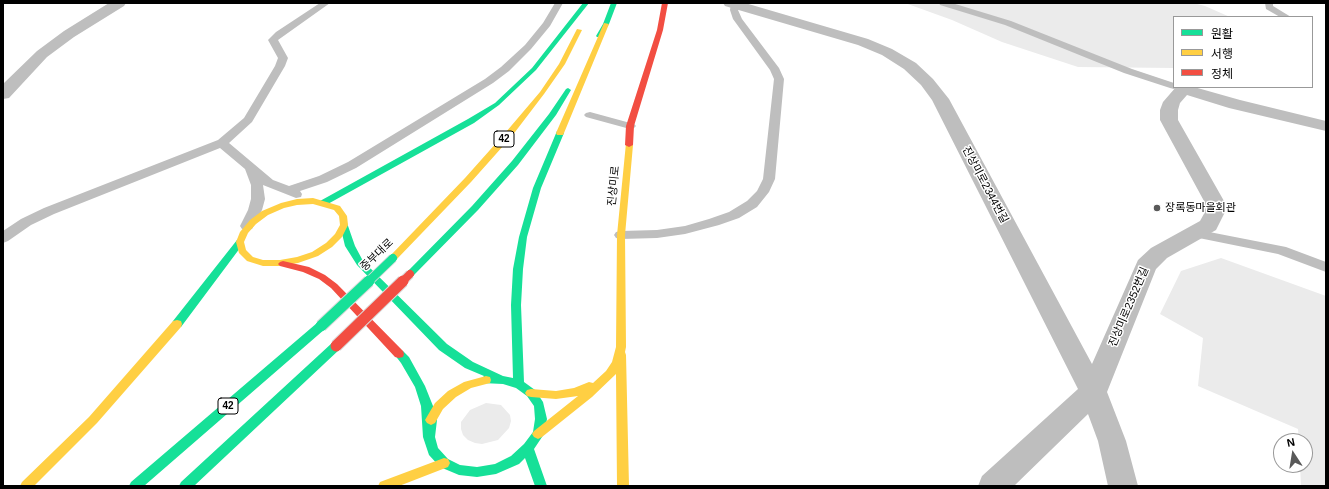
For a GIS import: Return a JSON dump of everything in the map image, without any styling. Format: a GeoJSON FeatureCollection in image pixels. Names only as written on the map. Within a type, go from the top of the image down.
{"type":"FeatureCollection","features":[{"type":"Feature","properties":{"kind":"main road"},"geometry":{"type":"LineString","coordinates":[[318,202],[471,121],[497,104],[534,69],[556,44],[586,3]]}},
{"type":"Feature","properties":{"kind":"main road","name":"중부대로"},"geometry":{"type":"LineString","coordinates":[[136,486],[321,326],[393,258],[468,180],[509,134],[542,93],[562,64],[578,34],[590,3]]}},
{"type":"Feature","properties":{"kind":"main road","name":"42"},"geometry":{"type":"LineString","coordinates":[[184,486],[336,346],[475,208],[515,164],[552,115],[583,67],[606,24],[614,3]]}},
{"type":"Feature","properties":{"kind":"main road","name":"진상미로"},"geometry":{"type":"LineString","coordinates":[[610,374],[617,363],[621,347],[621,235],[629,154],[630,126],[660,30],[665,3]]}},
{"type":"Feature","properties":{"kind":"main road"},"geometry":{"type":"LineString","coordinates":[[519,384],[516,305],[518,269],[523,237],[537,188],[606,24]]}},
{"type":"Feature","properties":{"kind":"main road"},"geometry":{"type":"LineString","coordinates":[[26,486],[98,414],[188,311],[253,222],[265,213],[281,206],[297,202],[318,202],[337,208],[343,216],[350,246],[360,263],[443,347],[469,365],[504,380],[519,384],[532,393],[539,405],[542,419],[538,434]]}},
{"type":"Feature","properties":{"kind":"main road"},"geometry":{"type":"LineString","coordinates":[[242,237],[242,251],[250,258],[263,263],[280,263],[298,260],[315,254],[339,235],[344,225]]}},
{"type":"Feature","properties":{"kind":"main road"},"geometry":{"type":"LineString","coordinates":[[280,263],[306,270],[322,277],[334,286],[404,360],[420,386],[427,406],[429,437],[433,451],[444,463],[459,470],[477,472],[496,469],[514,460],[528,448],[538,434],[588,394],[610,374]]}},
{"type":"Feature","properties":{"kind":"main road"},"geometry":{"type":"LineString","coordinates":[[621,347],[623,486]]}},
{"type":"Feature","properties":{"kind":"main road"},"geometry":{"type":"LineString","coordinates":[[532,393],[556,395],[576,392],[610,374]]}},
{"type":"Feature","properties":{"kind":"main road"},"geometry":{"type":"LineString","coordinates":[[429,437],[431,421],[439,406],[452,394],[468,385],[486,380],[504,380]]}},
{"type":"Feature","properties":{"kind":"main road"},"geometry":{"type":"LineString","coordinates":[[528,448],[541,486]]}},
{"type":"Feature","properties":{"kind":"main road"},"geometry":{"type":"LineString","coordinates":[[384,486],[444,463]]}},
{"type":"Feature","properties":{"kind":"main road"},"geometry":{"type":"LineString","coordinates":[[459,470],[469,481]]}},
{"type":"Feature","properties":{"kind":"street"},"geometry":{"type":"LineString","coordinates":[[3,94],[42,54],[69,34],[119,3]]}},
{"type":"Feature","properties":{"kind":"street","name":"진상미로2344번길"},"geometry":{"type":"LineString","coordinates":[[734,3],[863,42],[887,52],[910,66],[927,82],[940,100],[1093,392],[1112,441],[1123,486]]}},
{"type":"Feature","properties":{"kind":"street","name":"진상미로2352번길"},"geometry":{"type":"LineString","coordinates":[[993,486],[1093,392],[1146,265],[1159,253],[1208,225],[1215,212],[1214,201],[1169,120],[1169,110],[1179,88]]}},
{"type":"Feature","properties":{"kind":"street"},"geometry":{"type":"LineString","coordinates":[[1183,88],[1235,104],[1326,126]]}},
{"type":"Feature","properties":{"kind":"lane"},"geometry":{"type":"LineString","coordinates":[[3,238],[26,222],[49,211],[222,143],[248,120],[280,66],[283,58],[273,40],[279,34],[326,3]]}},
{"type":"Feature","properties":{"kind":"lane"},"geometry":{"type":"LineString","coordinates":[[288,192],[352,165],[489,81],[505,69],[528,47],[547,24],[559,3]]}},
{"type":"Feature","properties":{"kind":"lane"},"geometry":{"type":"LineString","coordinates":[[621,235],[657,234],[684,230],[714,222],[734,215],[752,204],[763,192],[769,179],[778,79],[775,70],[738,19],[734,10],[734,3]]}},
{"type":"Feature","properties":{"kind":"lane"},"geometry":{"type":"LineString","coordinates":[[943,3],[1008,23],[1128,71],[1173,85]]}},
{"type":"Feature","properties":{"kind":"lane"},"geometry":{"type":"LineString","coordinates":[[1268,3],[1270,7],[1284,16]]}},
{"type":"Feature","properties":{"kind":"lane"},"geometry":{"type":"LineString","coordinates":[[489,81],[501,85]]}},
{"type":"Feature","properties":{"kind":"lane"},"geometry":{"type":"LineString","coordinates":[[590,115],[630,126]]}},
{"type":"Feature","properties":{"kind":"lane"},"geometry":{"type":"LineString","coordinates":[[222,143],[269,182],[288,192],[318,202]]}},
{"type":"Feature","properties":{"kind":"lane"},"geometry":{"type":"LineString","coordinates":[[242,237],[255,210],[258,199],[257,185],[251,168]]}},
{"type":"Feature","properties":{"kind":"lane"},"geometry":{"type":"LineString","coordinates":[[1194,233],[1281,250],[1326,267]]}},
{"type":"Feature","properties":{"kind":"shaded area"},"geometry":{"type":"Polygon","coordinates":[[[905,3],[1193,3],[1205,6],[1228,16],[1173,16],[1173,68],[1078,67],[1002,42],[952,20],[905,3]]]}},
{"type":"Feature","properties":{"kind":"shaded area"},"geometry":{"type":"Polygon","coordinates":[[[1221,258],[1326,296],[1326,486],[1301,486],[1300,473],[1313,473],[1313,433],[1298,433],[1298,429],[1198,386],[1203,338],[1160,314],[1181,271],[1221,258]]]}},
{"type":"Feature","properties":{"kind":"shaded area"},"geometry":{"type":"Polygon","coordinates":[[[486,403],[501,405],[510,415],[511,421],[509,428],[498,440],[482,444],[475,443],[468,440],[463,435],[461,422],[470,410],[486,403]]]}},
{"type":"Feature","properties":{"kind":"traffic: fast"},"geometry":{"type":"LineString","coordinates":[[323,203],[471,121],[497,104],[534,69],[586,3]]}},
{"type":"Feature","properties":{"kind":"traffic: fast"},"geometry":{"type":"LineString","coordinates":[[599,36],[606,24],[614,3]]}},
{"type":"Feature","properties":{"kind":"traffic: fast"},"geometry":{"type":"LineString","coordinates":[[410,274],[475,208],[515,163],[552,115],[568,90]]}},
{"type":"Feature","properties":{"kind":"traffic: fast"},"geometry":{"type":"LineString","coordinates":[[519,384],[516,305],[518,269],[523,237],[537,188],[560,133]]}},
{"type":"Feature","properties":{"kind":"traffic: fast"},"geometry":{"type":"LineString","coordinates":[[344,225],[350,246],[360,263],[422,327],[443,347],[469,365],[502,380]]}},
{"type":"Feature","properties":{"kind":"traffic: fast"},"geometry":{"type":"LineString","coordinates":[[177,324],[240,242]]}},
{"type":"Feature","properties":{"kind":"traffic: fast"},"geometry":{"type":"LineString","coordinates":[[321,326],[393,258]]}},
{"type":"Feature","properties":{"kind":"traffic: fast"},"geometry":{"type":"LineString","coordinates":[[135,486],[321,326]]}},
{"type":"Feature","properties":{"kind":"traffic: fast"},"geometry":{"type":"LineString","coordinates":[[185,486],[336,346]]}},
{"type":"Feature","properties":{"kind":"traffic: fast"},"geometry":{"type":"LineString","coordinates":[[399,354],[405,360],[420,386],[427,406],[428,429]]}},
{"type":"Feature","properties":{"kind":"traffic: fast"},"geometry":{"type":"LineString","coordinates":[[431,420],[429,437],[433,451],[444,463],[459,470],[477,472],[496,469],[515,460],[528,448],[538,434],[541,419],[539,405],[531,393],[519,384],[503,380],[486,380]]}},
{"type":"Feature","properties":{"kind":"traffic: fast"},"geometry":{"type":"LineString","coordinates":[[528,448],[541,486]]}},
{"type":"Feature","properties":{"kind":"traffic: slow"},"geometry":{"type":"LineString","coordinates":[[560,133],[606,24]]}},
{"type":"Feature","properties":{"kind":"traffic: slow"},"geometry":{"type":"LineString","coordinates":[[393,258],[468,180],[509,134],[542,93],[562,64],[579,30]]}},
{"type":"Feature","properties":{"kind":"traffic: slow"},"geometry":{"type":"LineString","coordinates":[[538,434],[588,394],[610,374],[617,363],[621,347],[621,235],[629,145]]}},
{"type":"Feature","properties":{"kind":"traffic: slow"},"geometry":{"type":"LineString","coordinates":[[313,201],[337,208],[343,216],[344,225],[339,235],[329,245],[315,254],[298,260],[280,263],[263,263],[250,259],[242,251],[240,242],[244,232],[253,222],[265,213],[281,206],[297,202],[313,201]]}},
{"type":"Feature","properties":{"kind":"traffic: slow"},"geometry":{"type":"LineString","coordinates":[[26,486],[93,420],[177,324]]}},
{"type":"Feature","properties":{"kind":"traffic: slow"},"geometry":{"type":"LineString","coordinates":[[621,355],[623,486]]}},
{"type":"Feature","properties":{"kind":"traffic: slow"},"geometry":{"type":"LineString","coordinates":[[431,420],[439,406],[452,394],[468,385],[486,380]]}},
{"type":"Feature","properties":{"kind":"traffic: slow"},"geometry":{"type":"LineString","coordinates":[[531,393],[556,395],[576,392],[589,386]]}},
{"type":"Feature","properties":{"kind":"traffic: slow"},"geometry":{"type":"LineString","coordinates":[[384,486],[444,463]]}},
{"type":"Feature","properties":{"kind":"traffic: jam"},"geometry":{"type":"LineString","coordinates":[[629,145],[630,126],[660,30],[665,3]]}},
{"type":"Feature","properties":{"kind":"traffic: jam"},"geometry":{"type":"LineString","coordinates":[[283,264],[306,269],[322,277],[334,286],[399,354]]}},
{"type":"Feature","properties":{"kind":"traffic: jam"},"geometry":{"type":"LineString","coordinates":[[336,346],[410,274]]}},
{"type":"Feature","properties":{"kind":"place","name":"장록동마을회관"},"geometry":{"type":"Point","coordinates":[1157,208]}}]}
